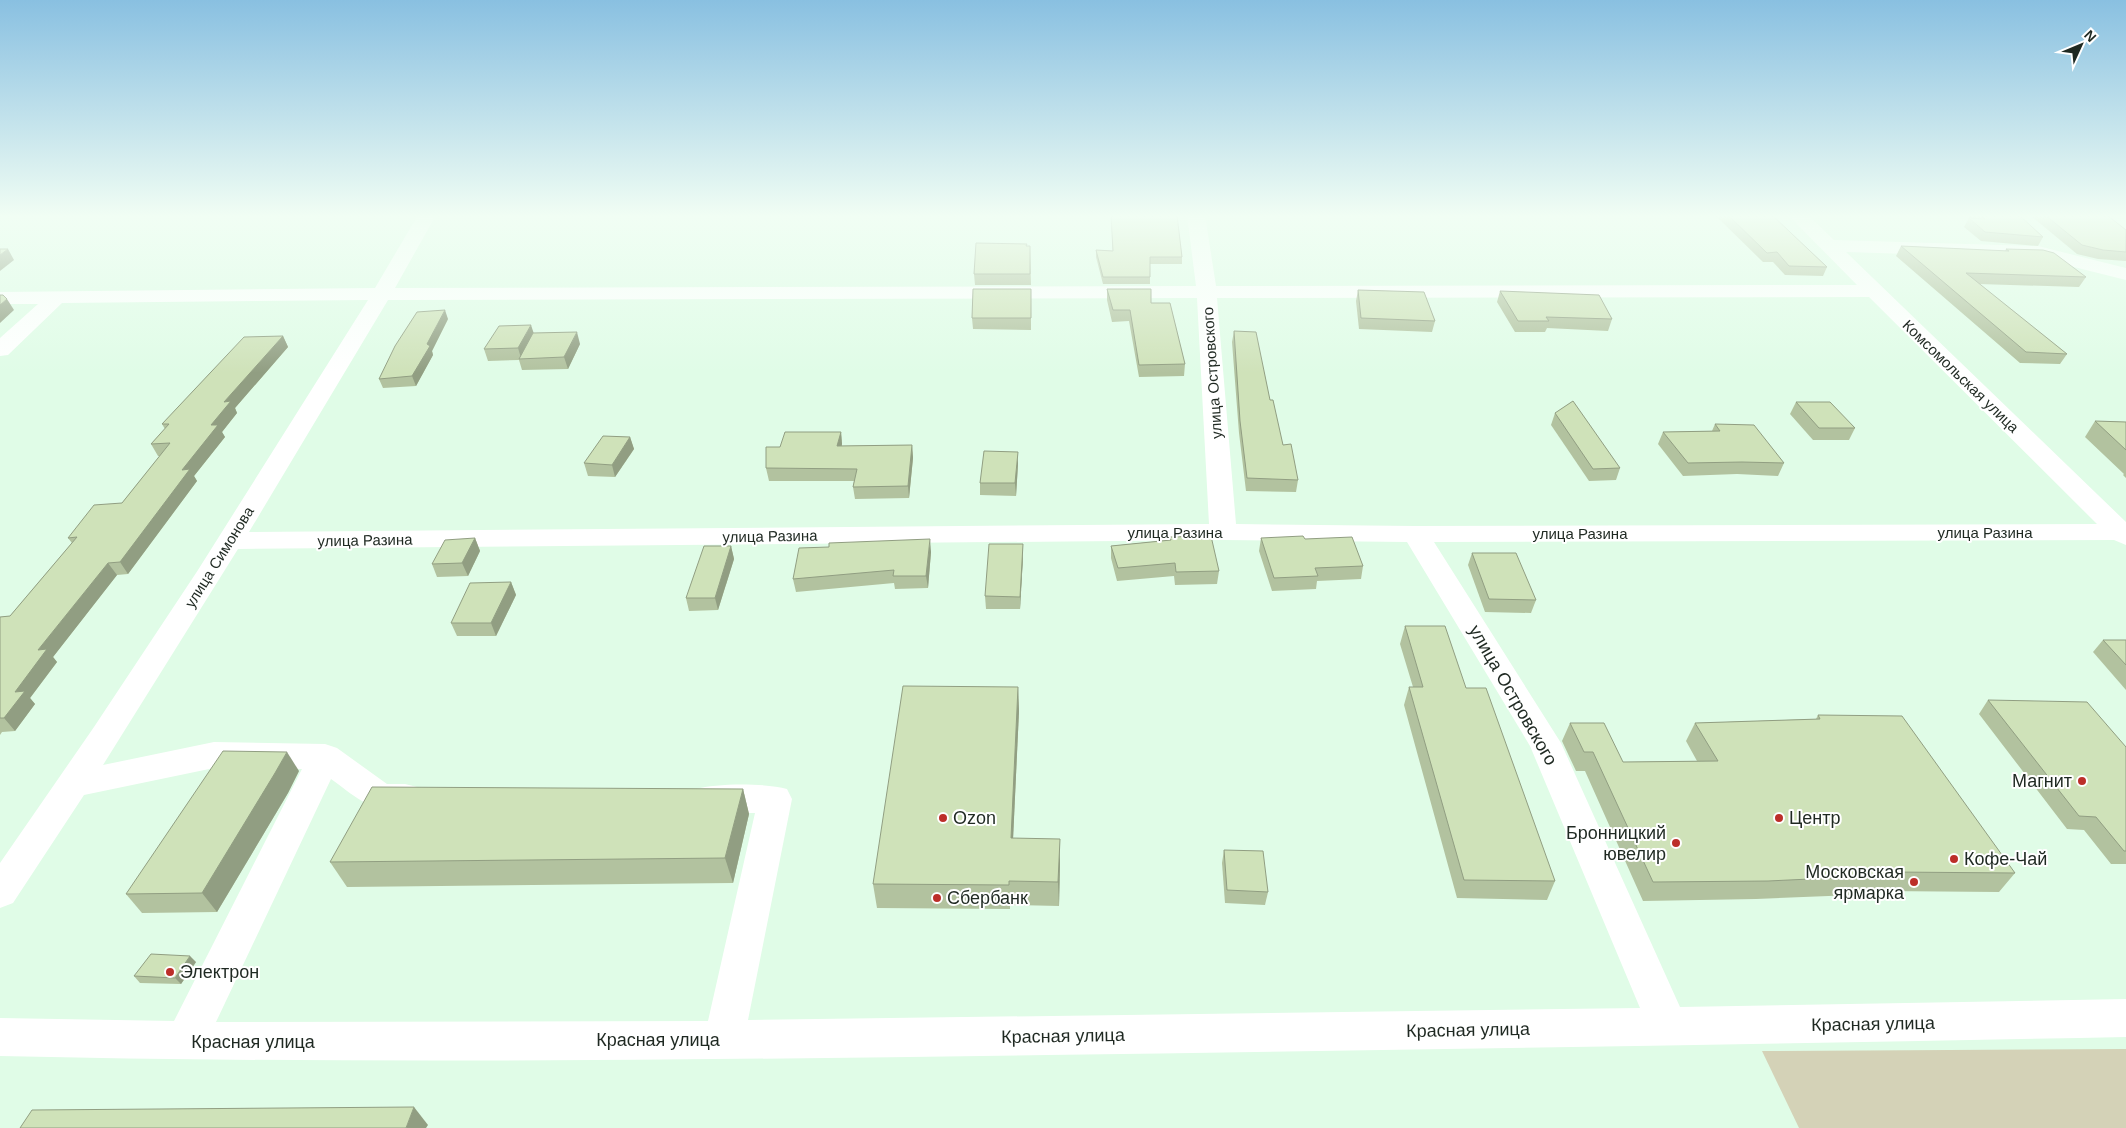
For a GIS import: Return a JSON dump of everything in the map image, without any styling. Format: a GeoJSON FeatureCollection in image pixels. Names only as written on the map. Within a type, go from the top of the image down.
{"type":"FeatureCollection","features":[{"type":"Feature","properties":{"kind":"street","name":"улица Симонова"},"geometry":{"type":"LineString","coordinates":[[0,892],[75,784],[230,541],[397,268]]}},
{"type":"Feature","properties":{"kind":"street","name":"улица Островского"},"geometry":{"type":"LineString","coordinates":[[1203,268],[1207,293],[1223,532]]}},
{"type":"Feature","properties":{"kind":"street","name":"Комсомольская улица"},"geometry":{"type":"LineString","coordinates":[[1851,268],[2121,528]]}},
{"type":"Feature","properties":{"kind":"street"},"geometry":{"type":"LineString","coordinates":[[2101,268],[2126,274]]}},
{"type":"Feature","properties":{"kind":"street"},"geometry":{"type":"LineString","coordinates":[[0,298],[56,299],[382,294],[1874,292]]}},
{"type":"Feature","properties":{"kind":"street"},"geometry":{"type":"LineString","coordinates":[[0,350],[56,299]]}},
{"type":"Feature","properties":{"kind":"street","name":"улица Разина"},"geometry":{"type":"LineString","coordinates":[[230,541],[1223,532],[1415,534],[2121,528]]}},
{"type":"Feature","properties":{"kind":"street","name":"улица Островского"},"geometry":{"type":"LineString","coordinates":[[1415,534],[1545,743],[1670,1028]]}},
{"type":"Feature","properties":{"kind":"street"},"geometry":{"type":"LineString","coordinates":[[75,784],[214,755],[325,757],[381,797],[440,798]]}},
{"type":"Feature","properties":{"kind":"street"},"geometry":{"type":"LineString","coordinates":[[184,1042],[325,757]]}},
{"type":"Feature","properties":{"kind":"street"},"geometry":{"type":"LineString","coordinates":[[676,798],[775,799],[724,1040]]}},
{"type":"Feature","properties":{"kind":"street","name":"Красная улица"},"geometry":{"type":"LineString","coordinates":[[0,1037],[184,1042],[724,1040],[1670,1028],[2126,1018]]}},
{"type":"Feature","properties":{"kind":"shaded area"},"geometry":{"type":"Polygon","coordinates":[[[2126,1049],[2126,1128],[1799,1128],[1762,1051],[2126,1049]]]}},
{"type":"Feature","properties":{"kind":"building"},"geometry":{"type":"Polygon","coordinates":[[[974,268],[1030,268],[1030,274],[974,274],[974,268]]]}},
{"type":"Feature","properties":{"kind":"building"},"geometry":{"type":"Polygon","coordinates":[[[1101,268],[1150,268],[1150,277],[1103,277],[1101,268]]]}},
{"type":"Feature","properties":{"kind":"building"},"geometry":{"type":"Polygon","coordinates":[[[1927,268],[2074,268],[2086,277],[1966,273],[2067,354],[2026,352],[1927,268]]]}},
{"type":"Feature","properties":{"kind":"building"},"geometry":{"type":"Polygon","coordinates":[[[973,289],[1031,289],[1031,318],[972,318],[973,289]]]}},
{"type":"Feature","properties":{"kind":"building"},"geometry":{"type":"Polygon","coordinates":[[[1107,289],[1151,289],[1151,303],[1170,303],[1185,364],[1139,365],[1130,310],[1113,310],[1107,289]]]}},
{"type":"Feature","properties":{"kind":"building"},"geometry":{"type":"Polygon","coordinates":[[[1358,290],[1424,292],[1435,321],[1361,318],[1358,290]]]}},
{"type":"Feature","properties":{"kind":"building"},"geometry":{"type":"Polygon","coordinates":[[[1500,291],[1599,295],[1612,319],[1546,317],[1549,321],[1518,321],[1500,291]]]}},
{"type":"Feature","properties":{"kind":"building"},"geometry":{"type":"Polygon","coordinates":[[[0,295],[7,299],[0,305],[0,295]]]}},
{"type":"Feature","properties":{"kind":"building"},"geometry":{"type":"Polygon","coordinates":[[[445,310],[427,344],[430,346],[412,376],[379,379],[395,346],[417,312],[445,310]]]}},
{"type":"Feature","properties":{"kind":"building"},"geometry":{"type":"Polygon","coordinates":[[[531,325],[518,348],[484,349],[499,326],[531,325]]]}},
{"type":"Feature","properties":{"kind":"building"},"geometry":{"type":"Polygon","coordinates":[[[1234,331],[1256,332],[1270,400],[1273,400],[1283,445],[1291,444],[1298,480],[1247,478],[1240,421],[1234,331]]]}},
{"type":"Feature","properties":{"kind":"building"},"geometry":{"type":"Polygon","coordinates":[[[577,332],[564,357],[519,359],[533,333],[577,332]]]}},
{"type":"Feature","properties":{"kind":"building"},"geometry":{"type":"Polygon","coordinates":[[[283,336],[224,402],[231,401],[211,425],[218,425],[182,470],[190,469],[120,562],[108,563],[38,650],[47,649],[15,692],[25,691],[4,718],[0,718],[0,617],[10,616],[77,537],[68,538],[94,505],[122,503],[170,443],[151,444],[169,424],[162,424],[244,337],[283,336]]]}},
{"type":"Feature","properties":{"kind":"building"},"geometry":{"type":"Polygon","coordinates":[[[1573,401],[1620,468],[1593,469],[1555,413],[1573,401]]]}},
{"type":"Feature","properties":{"kind":"building"},"geometry":{"type":"Polygon","coordinates":[[[1796,402],[1830,402],[1855,428],[1819,428],[1796,402]]]}},
{"type":"Feature","properties":{"kind":"building"},"geometry":{"type":"Polygon","coordinates":[[[2095,421],[2126,422],[2126,450],[2095,421]]]}},
{"type":"Feature","properties":{"kind":"building"},"geometry":{"type":"Polygon","coordinates":[[[1715,424],[1754,425],[1784,463],[1688,463],[1663,432],[1720,431],[1715,424]]]}},
{"type":"Feature","properties":{"kind":"building"},"geometry":{"type":"Polygon","coordinates":[[[785,432],[841,432],[837,446],[912,445],[908,486],[853,487],[857,469],[766,468],[766,447],[780,447],[785,432]]]}},
{"type":"Feature","properties":{"kind":"building"},"geometry":{"type":"Polygon","coordinates":[[[603,436],[630,437],[612,465],[584,463],[603,436]]]}},
{"type":"Feature","properties":{"kind":"building"},"geometry":{"type":"Polygon","coordinates":[[[984,451],[1018,452],[1015,483],[980,483],[984,451]]]}},
{"type":"Feature","properties":{"kind":"building"},"geometry":{"type":"Polygon","coordinates":[[[1211,536],[1219,571],[1176,572],[1175,563],[1118,568],[1111,546],[1171,540],[1170,537],[1211,536]]]}},
{"type":"Feature","properties":{"kind":"building"},"geometry":{"type":"Polygon","coordinates":[[[1303,536],[1305,539],[1352,537],[1363,566],[1315,568],[1318,576],[1274,578],[1261,538],[1303,536]]]}},
{"type":"Feature","properties":{"kind":"building"},"geometry":{"type":"Polygon","coordinates":[[[475,538],[462,563],[432,564],[445,540],[475,538]]]}},
{"type":"Feature","properties":{"kind":"building"},"geometry":{"type":"Polygon","coordinates":[[[930,539],[926,576],[893,576],[894,570],[793,579],[799,548],[829,547],[829,543],[930,539]]]}},
{"type":"Feature","properties":{"kind":"building"},"geometry":{"type":"Polygon","coordinates":[[[989,544],[1023,544],[1020,597],[985,596],[989,544]]]}},
{"type":"Feature","properties":{"kind":"building"},"geometry":{"type":"Polygon","coordinates":[[[704,546],[731,546],[715,598],[686,598],[704,546]]]}},
{"type":"Feature","properties":{"kind":"building"},"geometry":{"type":"Polygon","coordinates":[[[1472,553],[1516,553],[1536,600],[1489,599],[1472,553]]]}},
{"type":"Feature","properties":{"kind":"building"},"geometry":{"type":"Polygon","coordinates":[[[511,582],[491,623],[451,623],[470,583],[511,582]]]}},
{"type":"Feature","properties":{"kind":"building"},"geometry":{"type":"Polygon","coordinates":[[[1405,626],[1445,626],[1466,688],[1486,688],[1555,881],[1464,880],[1409,687],[1423,687],[1405,626]]]}},
{"type":"Feature","properties":{"kind":"building"},"geometry":{"type":"Polygon","coordinates":[[[2103,640],[2126,640],[2126,665],[2103,640]]]}},
{"type":"Feature","properties":{"kind":"building"},"geometry":{"type":"Polygon","coordinates":[[[903,686],[1018,687],[1011,838],[1060,839],[1058,882],[1009,881],[1009,885],[873,884],[903,686]]]}},
{"type":"Feature","properties":{"kind":"building"},"geometry":{"type":"Polygon","coordinates":[[[1988,700],[2087,702],[2126,747],[2126,851],[2096,817],[2079,816],[1988,700]]]}},
{"type":"Feature","properties":{"kind":"building"},"geometry":{"type":"Polygon","coordinates":[[[1818,715],[1902,716],[2015,873],[1892,872],[1894,875],[1768,881],[1653,882],[1593,752],[1584,752],[1570,723],[1604,723],[1623,762],[1718,761],[1695,723],[1820,719],[1818,715]]]}},
{"type":"Feature","properties":{"kind":"building"},"geometry":{"type":"Polygon","coordinates":[[[223,751],[287,752],[202,893],[126,894],[223,751]]]}},
{"type":"Feature","properties":{"kind":"building"},"geometry":{"type":"Polygon","coordinates":[[[372,787],[743,789],[725,858],[330,862],[372,787]]]}},
{"type":"Feature","properties":{"kind":"building"},"geometry":{"type":"Polygon","coordinates":[[[1224,850],[1263,851],[1268,892],[1227,890],[1224,850]]]}},
{"type":"Feature","properties":{"kind":"building"},"geometry":{"type":"Polygon","coordinates":[[[151,954],[190,956],[175,978],[134,976],[151,954]]]}},
{"type":"Feature","properties":{"kind":"building"},"geometry":{"type":"Polygon","coordinates":[[[414,1107],[406,1128],[20,1128],[32,1110],[414,1107]]]}},
{"type":"Feature","properties":{"kind":"place","name":"Магнит"},"geometry":{"type":"Point","coordinates":[2082,781]}},
{"type":"Feature","properties":{"kind":"place","name":"Ozon"},"geometry":{"type":"Point","coordinates":[943,818]}},
{"type":"Feature","properties":{"kind":"place","name":"Центр"},"geometry":{"type":"Point","coordinates":[1779,818]}},
{"type":"Feature","properties":{"kind":"place","name":"Бронницкий ювелир"},"geometry":{"type":"Point","coordinates":[1676,843]}},
{"type":"Feature","properties":{"kind":"place","name":"Кофе-Чай"},"geometry":{"type":"Point","coordinates":[1954,859]}},
{"type":"Feature","properties":{"kind":"place","name":"Московская ярмарка"},"geometry":{"type":"Point","coordinates":[1914,882]}},
{"type":"Feature","properties":{"kind":"place","name":"Сбербанк"},"geometry":{"type":"Point","coordinates":[937,898]}},
{"type":"Feature","properties":{"kind":"place","name":"Электрон"},"geometry":{"type":"Point","coordinates":[170,972]}}]}
